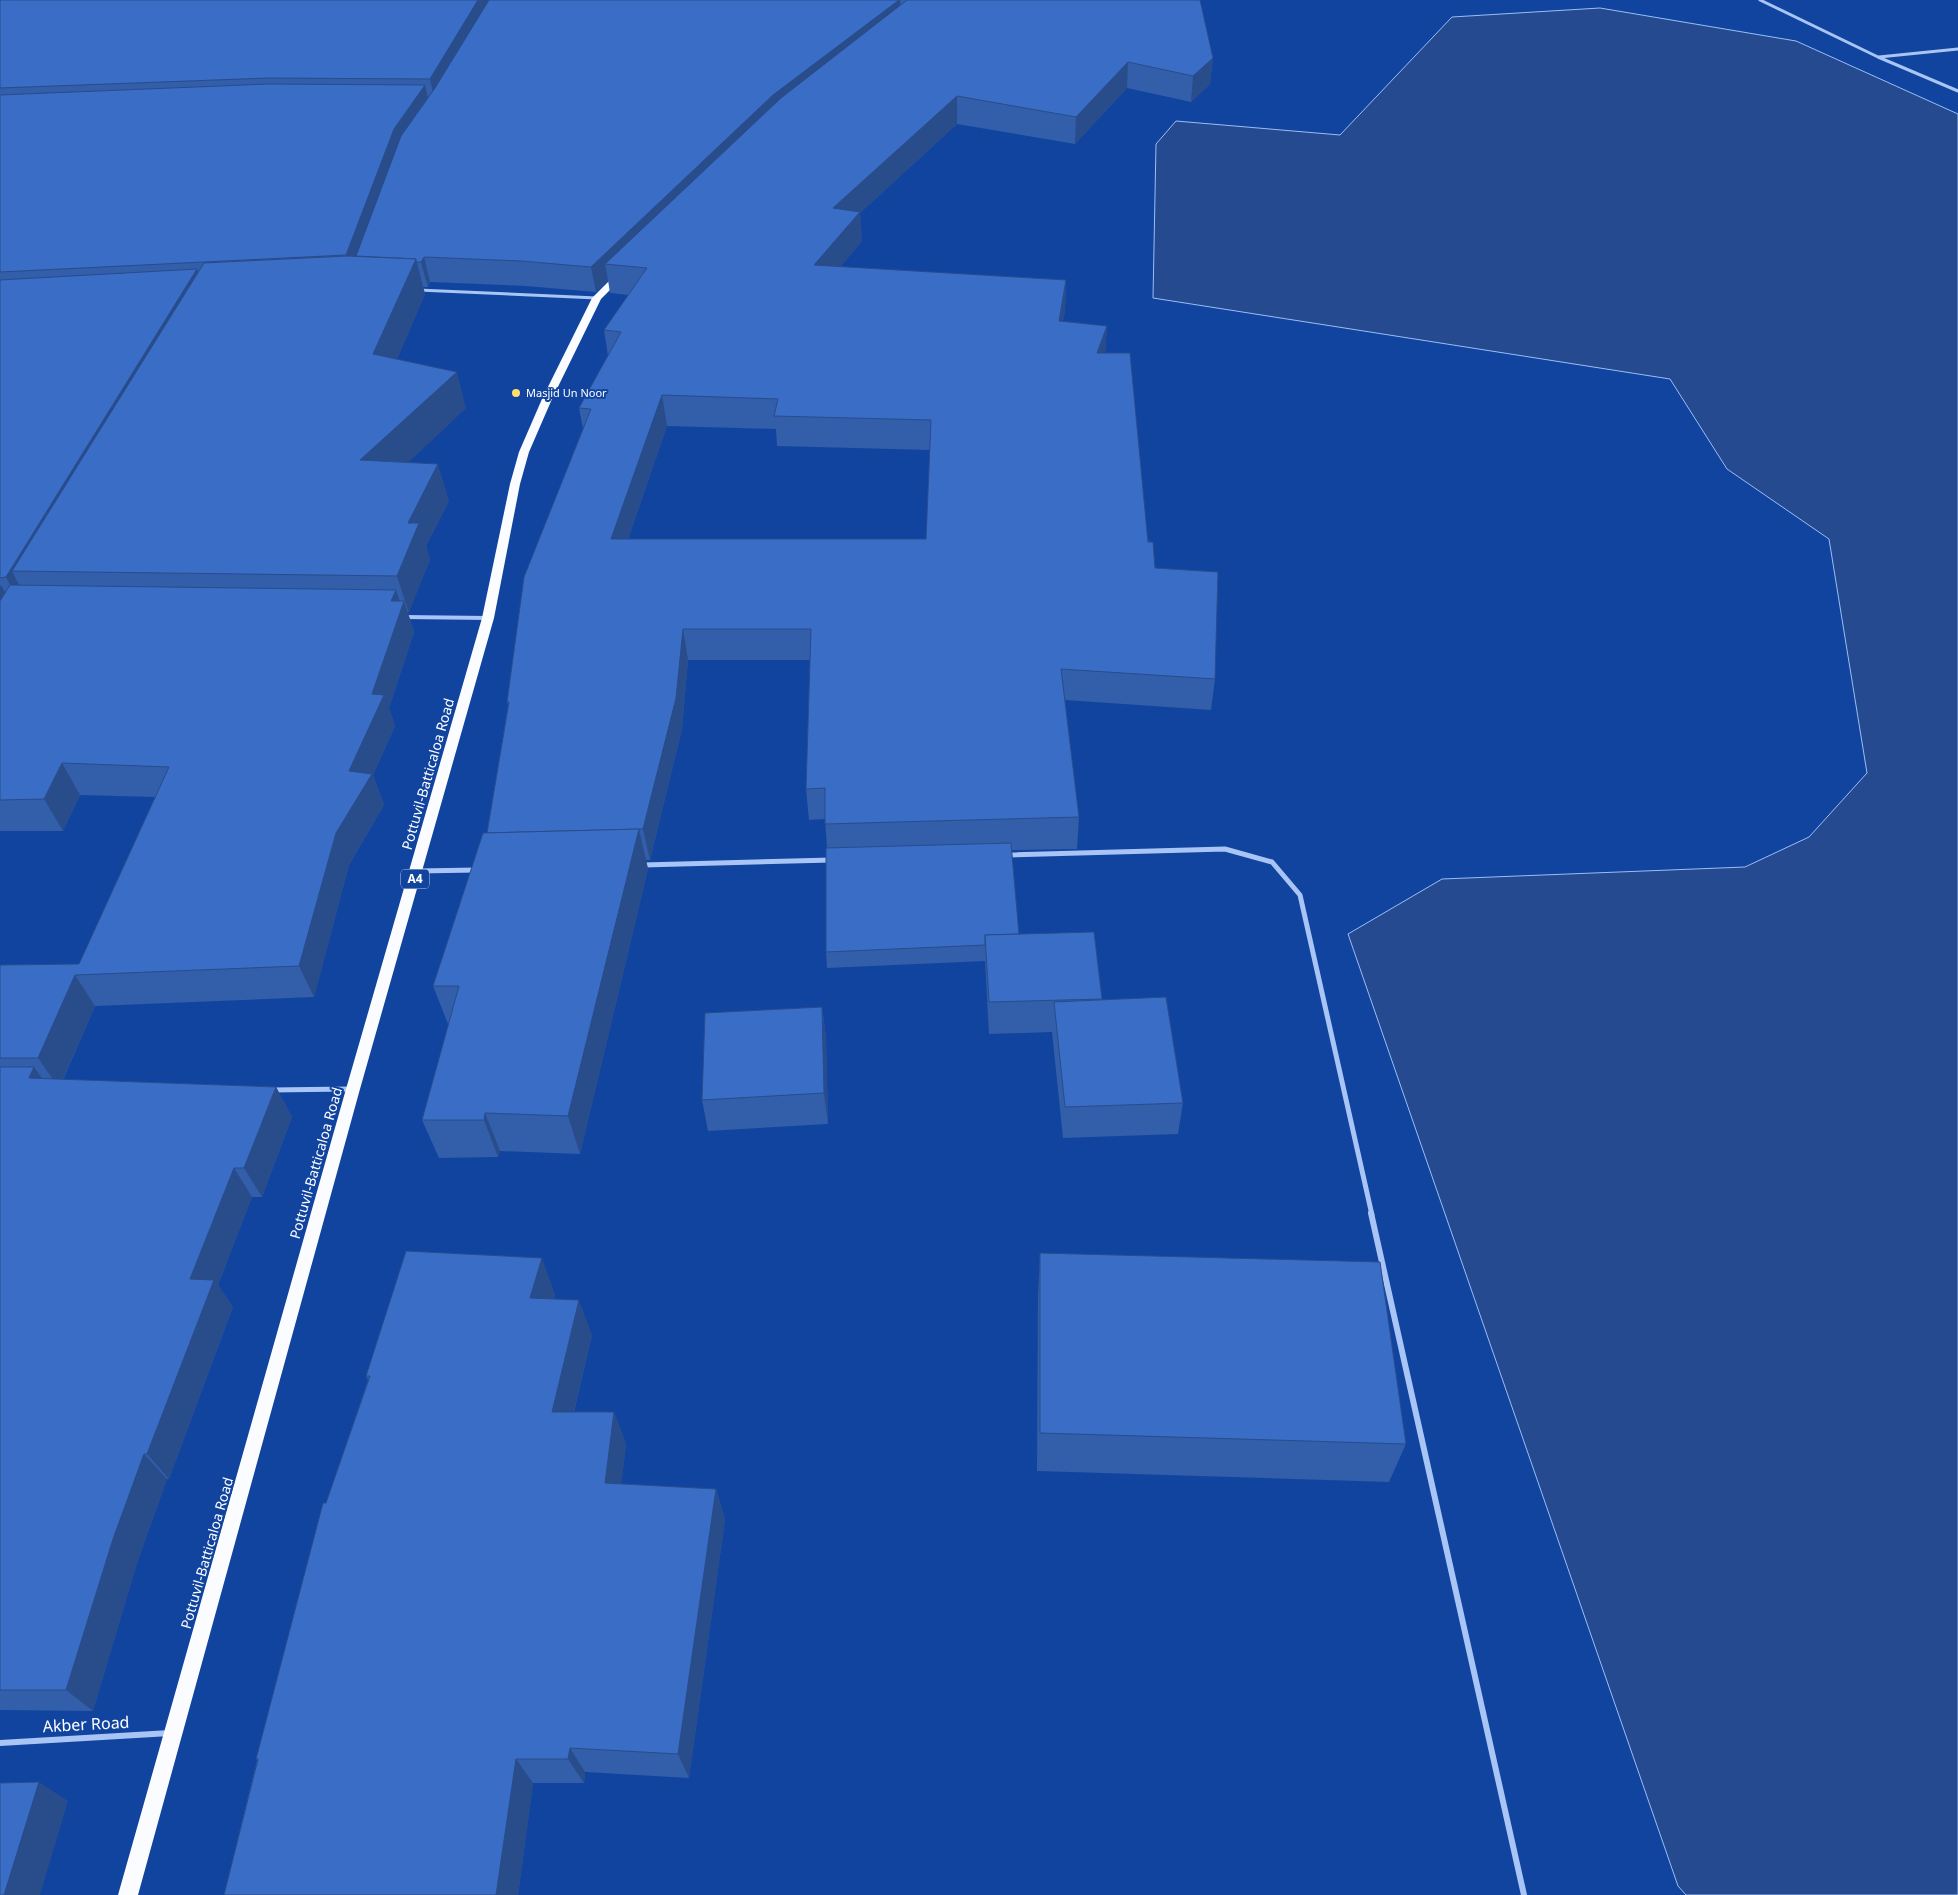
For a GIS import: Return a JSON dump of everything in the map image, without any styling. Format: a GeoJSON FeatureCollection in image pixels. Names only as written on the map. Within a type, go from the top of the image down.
{"type":"FeatureCollection","features":[{"type":"Feature","properties":{"kind":"highway","name":"Pottuvil-Batticaloa Road"},"geometry":{"type":"LineString","coordinates":[[128,1895],[353,1090],[488,618],[515,484],[524,452],[547,399],[597,298],[632,264]]}},
{"type":"Feature","properties":{"kind":"street"},"geometry":{"type":"LineString","coordinates":[[1760,0],[1878,57],[1958,91]]}},
{"type":"Feature","properties":{"kind":"street"},"geometry":{"type":"LineString","coordinates":[[1878,57],[1958,49]]}},
{"type":"Feature","properties":{"kind":"street"},"geometry":{"type":"LineString","coordinates":[[414,290],[597,298]]}},
{"type":"Feature","properties":{"kind":"street"},"geometry":{"type":"LineString","coordinates":[[400,617],[488,618]]}},
{"type":"Feature","properties":{"kind":"street"},"geometry":{"type":"LineString","coordinates":[[995,856],[1225,849],[1272,862],[1300,895],[1524,1895]]}},
{"type":"Feature","properties":{"kind":"street"},"geometry":{"type":"LineString","coordinates":[[636,865],[836,860]]}},
{"type":"Feature","properties":{"kind":"street"},"geometry":{"type":"LineString","coordinates":[[417,871],[487,869]]}},
{"type":"Feature","properties":{"kind":"street"},"geometry":{"type":"LineString","coordinates":[[265,1090],[353,1090]]}},
{"type":"Feature","properties":{"kind":"street","name":"Akber Road"},"geometry":{"type":"LineString","coordinates":[[0,1743],[173,1733]]}},
{"type":"Feature","properties":{"kind":"water"},"geometry":{"type":"Polygon","coordinates":[[[1600,8],[1796,41],[1958,114],[1958,1895],[1686,1895],[1678,1886],[1348,934],[1442,879],[1745,867],[1809,837],[1867,773],[1829,539],[1727,469],[1670,379],[1153,298],[1156,144],[1176,121],[1340,135],[1452,17],[1600,8]]]}},
{"type":"Feature","properties":{"kind":"building"},"geometry":{"type":"Polygon","coordinates":[[[0,0],[478,0],[430,79],[269,78],[0,88],[0,0]]]}},
{"type":"Feature","properties":{"kind":"building"},"geometry":{"type":"Polygon","coordinates":[[[489,0],[899,0],[773,95],[591,267],[521,261],[424,257],[421,262],[416,262],[416,259],[356,256],[401,136],[435,88],[489,0]]]}},
{"type":"Feature","properties":{"kind":"building"},"geometry":{"type":"Polygon","coordinates":[[[907,0],[1200,0],[1213,58],[1193,76],[1128,62],[1076,117],[957,96],[833,208],[860,212],[814,265],[1066,280],[1059,321],[1107,326],[1097,353],[1130,353],[1148,542],[1153,542],[1155,568],[1218,572],[1215,679],[1061,669],[1079,817],[825,824],[825,788],[806,789],[811,629],[683,629],[676,698],[643,829],[487,833],[509,702],[507,702],[524,577],[591,409],[579,408],[621,332],[604,330],[647,268],[605,264],[781,98],[907,0]],[[662,395],[611,539],[926,539],[931,420],[774,416],[778,399],[662,395]]]}},
{"type":"Feature","properties":{"kind":"building"},"geometry":{"type":"Polygon","coordinates":[[[269,84],[425,85],[394,129],[346,255],[0,272],[0,95],[269,84]]]}},
{"type":"Feature","properties":{"kind":"building"},"geometry":{"type":"Polygon","coordinates":[[[347,256],[416,259],[373,354],[457,372],[360,460],[438,464],[408,523],[419,523],[397,576],[12,571],[204,263],[347,256]]]}},
{"type":"Feature","properties":{"kind":"building"},"geometry":{"type":"Polygon","coordinates":[[[197,269],[6,577],[0,578],[0,280],[197,269]]]}},
{"type":"Feature","properties":{"kind":"building"},"geometry":{"type":"Polygon","coordinates":[[[10,585],[396,590],[391,601],[404,601],[372,694],[384,695],[349,771],[372,774],[336,833],[299,966],[75,975],[38,1058],[0,1058],[0,965],[79,964],[169,767],[62,763],[44,799],[0,800],[0,601],[10,585]]]}},
{"type":"Feature","properties":{"kind":"building"},"geometry":{"type":"Polygon","coordinates":[[[639,829],[568,1116],[485,1113],[484,1120],[422,1120],[459,986],[433,986],[483,833],[639,829]]]}},
{"type":"Feature","properties":{"kind":"building"},"geometry":{"type":"Polygon","coordinates":[[[1011,843],[1019,934],[985,935],[985,945],[826,952],[826,848],[1011,843]]]}},
{"type":"Feature","properties":{"kind":"building"},"geometry":{"type":"Polygon","coordinates":[[[1094,932],[1102,999],[989,1002],[985,935],[1094,932]]]}},
{"type":"Feature","properties":{"kind":"building"},"geometry":{"type":"Polygon","coordinates":[[[1166,997],[1183,1103],[1065,1107],[1054,1002],[1166,997]]]}},
{"type":"Feature","properties":{"kind":"building"},"geometry":{"type":"Polygon","coordinates":[[[822,1007],[824,1093],[702,1100],[705,1013],[822,1007]]]}},
{"type":"Feature","properties":{"kind":"building"},"geometry":{"type":"Polygon","coordinates":[[[0,1067],[34,1067],[29,1078],[276,1087],[244,1168],[234,1168],[190,1279],[214,1280],[147,1454],[144,1454],[113,1539],[66,1690],[0,1690],[0,1067]]]}},
{"type":"Feature","properties":{"kind":"building"},"geometry":{"type":"Polygon","coordinates":[[[406,1251],[542,1258],[530,1298],[579,1300],[552,1412],[614,1412],[605,1483],[716,1489],[678,1754],[570,1748],[568,1759],[516,1759],[496,1895],[224,1895],[258,1759],[256,1759],[323,1503],[326,1503],[370,1376],[366,1376],[406,1251]]]}},
{"type":"Feature","properties":{"kind":"building"},"geometry":{"type":"Polygon","coordinates":[[[1040,1253],[1380,1262],[1406,1444],[1040,1433],[1040,1253]]]}},
{"type":"Feature","properties":{"kind":"building"},"geometry":{"type":"Polygon","coordinates":[[[39,1782],[4,1895],[0,1895],[0,1783],[39,1782]]]}},
{"type":"Feature","properties":{"kind":"place","name":"Masjid Un Noor"},"geometry":{"type":"Point","coordinates":[516,393]}}]}
